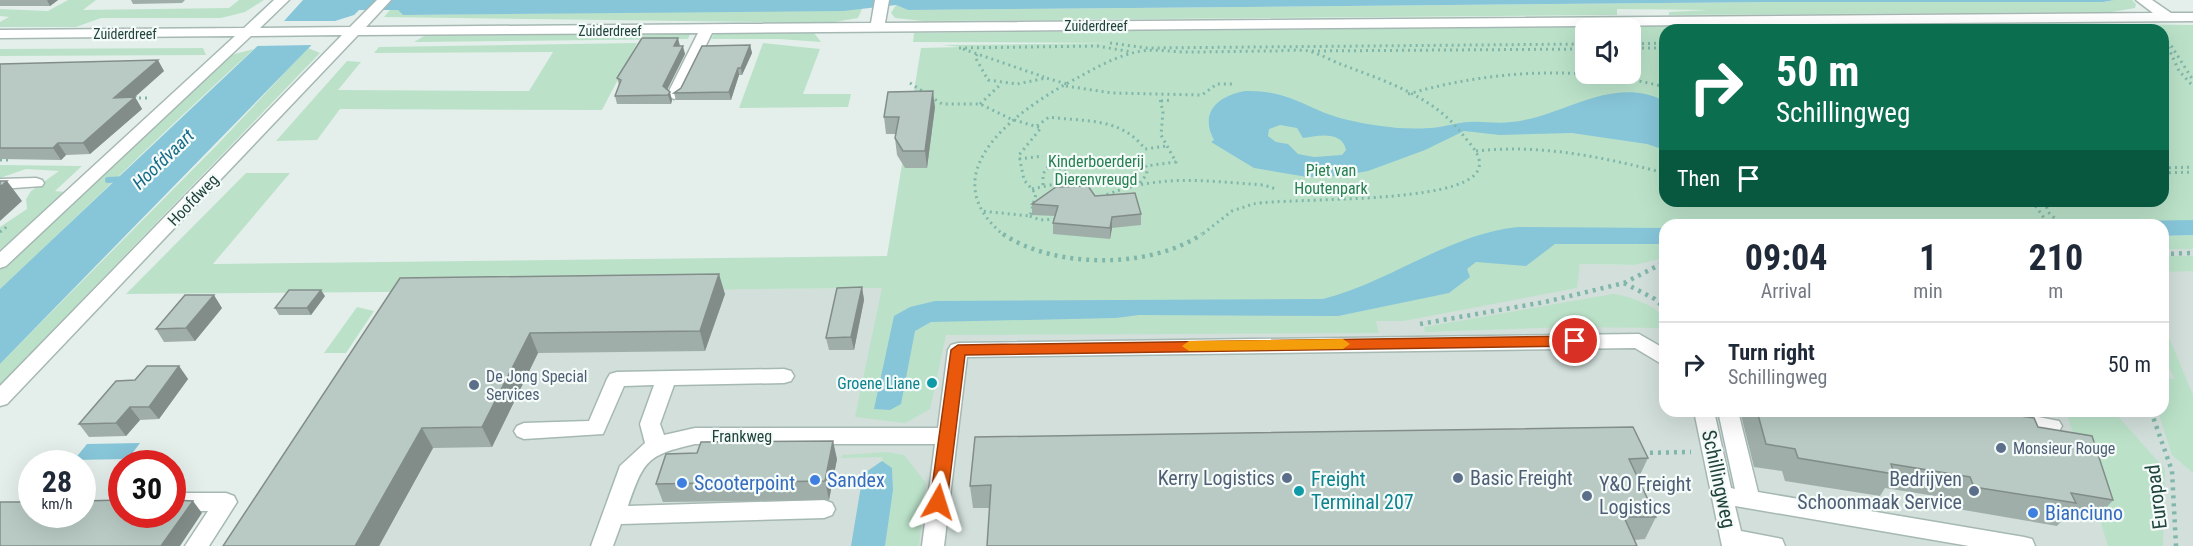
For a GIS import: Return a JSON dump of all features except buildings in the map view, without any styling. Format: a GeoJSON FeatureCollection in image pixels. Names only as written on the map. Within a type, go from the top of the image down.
{"type":"FeatureCollection","features":[{"type":"Feature","properties":{"kind":"street"},"geometry":{"type":"LineString","coordinates":[[0,262],[282,0]]}},
{"type":"Feature","properties":{"kind":"street","name":"Hoofdweg"},"geometry":{"type":"LineString","coordinates":[[0,399],[384,0]]}},
{"type":"Feature","properties":{"kind":"street"},"geometry":{"type":"LineString","coordinates":[[2144,1],[2169,18]]}},
{"type":"Feature","properties":{"kind":"street"},"geometry":{"type":"LineString","coordinates":[[877,28],[881,6]]}},
{"type":"Feature","properties":{"kind":"street","name":"Zuiderdreef"},"geometry":{"type":"LineString","coordinates":[[0,34],[2193,17]]}},
{"type":"Feature","properties":{"kind":"street"},"geometry":{"type":"LineString","coordinates":[[674,95],[706,30]]}},
{"type":"Feature","properties":{"kind":"street"},"geometry":{"type":"LineString","coordinates":[[0,184],[36,183]]}},
{"type":"Feature","properties":{"kind":"street"},"geometry":{"type":"LineString","coordinates":[[933,546],[958,350],[1408,342],[1639,341],[1659,355]]}},
{"type":"Feature","properties":{"kind":"street"},"geometry":{"type":"LineString","coordinates":[[524,431],[596,429],[617,379],[784,376]]}},
{"type":"Feature","properties":{"kind":"street"},"geometry":{"type":"LineString","coordinates":[[656,446],[650,424],[667,378]]}},
{"type":"Feature","properties":{"kind":"street","name":"Schillingweg"},"geometry":{"type":"LineString","coordinates":[[1705,417],[1732,542]]}},
{"type":"Feature","properties":{"kind":"street"},"geometry":{"type":"LineString","coordinates":[[1729,417],[1749,500]]}},
{"type":"Feature","properties":{"kind":"street"},"geometry":{"type":"LineString","coordinates":[[2000,417],[2052,426]]}},
{"type":"Feature","properties":{"kind":"street","name":"Frankweg"},"geometry":{"type":"LineString","coordinates":[[602,546],[632,466],[656,446],[695,436],[946,436]]}},
{"type":"Feature","properties":{"kind":"street"},"geometry":{"type":"LineString","coordinates":[[1722,495],[2024,546]]}},
{"type":"Feature","properties":{"kind":"street"},"geometry":{"type":"LineString","coordinates":[[186,502],[226,502],[196,546]]}},
{"type":"Feature","properties":{"kind":"street"},"geometry":{"type":"LineString","coordinates":[[614,515],[824,510]]}},
{"type":"Feature","properties":{"kind":"street"},"geometry":{"type":"LineString","coordinates":[[1732,542],[1774,546]]}},
{"type":"Feature","properties":{"kind":"path"},"geometry":{"type":"LineString","coordinates":[[2169,43],[2177,50],[2188,75],[2193,80]]}},
{"type":"Feature","properties":{"kind":"path"},"geometry":{"type":"LineString","coordinates":[[1641,45],[1659,44]]}},
{"type":"Feature","properties":{"kind":"path"},"geometry":{"type":"LineString","coordinates":[[1235,84],[1217,84],[1202,94],[1190,95],[1112,93],[1067,85],[959,48],[1097,46],[1133,52],[1575,49]]}},
{"type":"Feature","properties":{"kind":"path"},"geometry":{"type":"LineString","coordinates":[[1641,47],[1659,48]]}},
{"type":"Feature","properties":{"kind":"path"},"geometry":{"type":"LineString","coordinates":[[2169,49],[2179,71],[2193,86]]}},
{"type":"Feature","properties":{"kind":"path"},"geometry":{"type":"LineString","coordinates":[[1133,52],[1067,85],[1011,119],[989,147],[979,167],[974,190],[988,224],[1029,250],[1078,260],[1112,260],[1176,248],[1198,238],[1228,213],[1245,205],[1270,201],[1398,194],[1456,186],[1470,180],[1479,171],[1480,164],[1476,151],[1451,120],[1407,94],[1308,51]]}},
{"type":"Feature","properties":{"kind":"path"},"geometry":{"type":"LineString","coordinates":[[977,54],[975,57],[988,80],[1002,84],[1017,84],[1046,78]]}},
{"type":"Feature","properties":{"kind":"path"},"geometry":{"type":"LineString","coordinates":[[1407,94],[1455,81],[1513,75],[1615,75],[1659,86]]}},
{"type":"Feature","properties":{"kind":"path"},"geometry":{"type":"LineString","coordinates":[[910,83],[942,104],[980,104],[1011,119],[1041,128],[1019,155],[1024,180],[1036,194],[1030,216]]}},
{"type":"Feature","properties":{"kind":"path"},"geometry":{"type":"LineString","coordinates":[[980,104],[1002,84]]}},
{"type":"Feature","properties":{"kind":"path"},"geometry":{"type":"LineString","coordinates":[[122,98],[153,98]]}},
{"type":"Feature","properties":{"kind":"path"},"geometry":{"type":"LineString","coordinates":[[1139,184],[1148,174],[1146,166],[1176,162],[1161,135],[1163,112],[1161,100],[1171,100]]}},
{"type":"Feature","properties":{"kind":"path"},"geometry":{"type":"LineString","coordinates":[[1036,127],[1049,117],[1101,122],[1135,133],[1145,149],[1166,146]]}},
{"type":"Feature","properties":{"kind":"path"},"geometry":{"type":"LineString","coordinates":[[1476,151],[1509,147],[1566,149],[1659,172]]}},
{"type":"Feature","properties":{"kind":"path"},"geometry":{"type":"LineString","coordinates":[[5,164],[18,153]]}},
{"type":"Feature","properties":{"kind":"path"},"geometry":{"type":"LineString","coordinates":[[1020,159],[1043,156]]}},
{"type":"Feature","properties":{"kind":"path"},"geometry":{"type":"LineString","coordinates":[[0,160],[10,160]]}},
{"type":"Feature","properties":{"kind":"path"},"geometry":{"type":"LineString","coordinates":[[1043,185],[1043,174],[1047,168],[1054,167],[1065,168],[1072,184]]}},
{"type":"Feature","properties":{"kind":"path"},"geometry":{"type":"LineString","coordinates":[[2169,168],[2193,167]]}},
{"type":"Feature","properties":{"kind":"path"},"geometry":{"type":"LineString","coordinates":[[2169,173],[2193,172]]}},
{"type":"Feature","properties":{"kind":"path"},"geometry":{"type":"LineString","coordinates":[[1095,200],[1115,190],[1139,184],[1196,178],[1276,189]]}},
{"type":"Feature","properties":{"kind":"path"},"geometry":{"type":"LineString","coordinates":[[1032,189],[1060,183],[1072,184],[1088,193]]}},
{"type":"Feature","properties":{"kind":"path"},"geometry":{"type":"LineString","coordinates":[[2047,207],[2048,212],[2056,219]]}},
{"type":"Feature","properties":{"kind":"path"},"geometry":{"type":"LineString","coordinates":[[981,211],[1030,216],[1040,220],[1068,218]]}},
{"type":"Feature","properties":{"kind":"path"},"geometry":{"type":"LineString","coordinates":[[2169,254],[2193,254]]}},
{"type":"Feature","properties":{"kind":"path"},"geometry":{"type":"LineString","coordinates":[[1408,342],[1413,325],[1545,302],[1624,283],[1659,265]]}},
{"type":"Feature","properties":{"kind":"path"},"geometry":{"type":"LineString","coordinates":[[1624,283],[1659,303]]}},
{"type":"Feature","properties":{"kind":"path","name":"Europad"},"geometry":{"type":"LineString","coordinates":[[2153,417],[2172,471],[2176,546]]}},
{"type":"Feature","properties":{"kind":"path"},"geometry":{"type":"LineString","coordinates":[[1634,453],[1713,452]]}},
{"type":"Feature","properties":{"kind":"shaded area"},"geometry":{"type":"Polygon","coordinates":[[[2169,241],[2193,241],[2193,546],[248,546],[414,291],[882,288],[928,329],[1434,313],[1576,288],[1580,264],[1635,265],[1659,255],[1659,417],[2169,417],[2169,241]]]}},
{"type":"Feature","properties":{"kind":"green space"},"geometry":{"type":"Polygon","coordinates":[[[68,0],[96,0],[83,10],[229,8],[239,0],[264,0],[245,12],[221,18],[101,18],[76,27],[0,27],[0,22],[9,17],[0,16],[0,9],[48,11],[68,0]]]}},
{"type":"Feature","properties":{"kind":"green space"},"geometry":{"type":"Polygon","coordinates":[[[2132,0],[2136,4],[2135,8],[2111,12],[1669,15],[1669,12],[1708,10],[1617,9],[1617,15],[923,21],[895,18],[891,13],[896,5],[908,10],[1776,2],[2103,2],[2132,0]]]}},
{"type":"Feature","properties":{"kind":"green space"},"geometry":{"type":"Polygon","coordinates":[[[862,9],[858,18],[829,23],[384,17],[390,10],[398,10],[403,15],[862,9]]]}},
{"type":"Feature","properties":{"kind":"green space","name":"Piet van Houtenpark"},"geometry":{"type":"Polygon","coordinates":[[[2044,23],[2118,24],[1931,24],[2044,23]]]}},
{"type":"Feature","properties":{"kind":"green space","name":"Piet van Houtenpark"},"geometry":{"type":"Polygon","coordinates":[[[2169,25],[2193,25],[2193,226],[2169,226],[2169,219],[1659,219],[1659,259],[1635,265],[1580,264],[1577,288],[1403,321],[1376,321],[1379,333],[946,335],[930,409],[905,423],[855,417],[882,288],[126,294],[246,173],[290,173],[213,264],[887,256],[921,48],[961,47],[942,45],[1117,43],[913,42],[914,33],[1575,27],[1575,84],[1641,84],[1641,27],[1659,26],[1659,207],[2169,207],[2169,25]]]}},
{"type":"Feature","properties":{"kind":"green space"},"geometry":{"type":"Polygon","coordinates":[[[814,33],[821,42],[779,39],[711,39],[714,34],[814,33]]]}},
{"type":"Feature","properties":{"kind":"green space"},"geometry":{"type":"Polygon","coordinates":[[[690,34],[688,39],[414,42],[424,36],[690,34]]]}},
{"type":"Feature","properties":{"kind":"green space"},"geometry":{"type":"Polygon","coordinates":[[[637,43],[602,110],[340,109],[317,140],[276,141],[347,61],[361,62],[338,90],[529,91],[553,52],[374,53],[379,47],[637,43]]]}},
{"type":"Feature","properties":{"kind":"green space"},"geometry":{"type":"Polygon","coordinates":[[[763,43],[820,49],[803,94],[851,94],[848,107],[739,108],[763,43]]]}},
{"type":"Feature","properties":{"kind":"green space"},"geometry":{"type":"Polygon","coordinates":[[[203,48],[206,55],[0,56],[0,49],[203,48]]]}},
{"type":"Feature","properties":{"kind":"green space"},"geometry":{"type":"Polygon","coordinates":[[[308,48],[320,53],[0,385],[0,364],[217,145],[308,48]]]}},
{"type":"Feature","properties":{"kind":"green space"},"geometry":{"type":"Polygon","coordinates":[[[254,49],[0,289],[0,269],[231,55],[254,49]]]}},
{"type":"Feature","properties":{"kind":"green space"},"geometry":{"type":"Polygon","coordinates":[[[0,165],[82,166],[55,191],[65,192],[0,250],[0,227],[27,209],[26,199],[31,191],[59,171],[26,169],[0,178],[0,165]]]}},
{"type":"Feature","properties":{"kind":"green space"},"geometry":{"type":"Polygon","coordinates":[[[2193,235],[2193,249],[2169,249],[2169,236],[2193,235]]]}},
{"type":"Feature","properties":{"kind":"green space"},"geometry":{"type":"Polygon","coordinates":[[[2169,256],[2193,256],[2193,271],[2169,272],[2169,256]]]}},
{"type":"Feature","properties":{"kind":"green space"},"geometry":{"type":"Polygon","coordinates":[[[1613,294],[1634,299],[1659,312],[1659,328],[1565,327],[1425,332],[1424,327],[1613,294]]]}},
{"type":"Feature","properties":{"kind":"green space"},"geometry":{"type":"Polygon","coordinates":[[[357,307],[374,311],[346,353],[324,353],[357,307]]]}},
{"type":"Feature","properties":{"kind":"green space"},"geometry":{"type":"Polygon","coordinates":[[[2169,337],[2193,395],[2193,473],[2172,455],[2160,417],[2169,417],[2169,378],[2175,379],[2169,368],[2169,337]]]}},
{"type":"Feature","properties":{"kind":"green space"},"geometry":{"type":"Polygon","coordinates":[[[2068,417],[2118,417],[2165,469],[2163,546],[2108,546],[2068,417]]]}},
{"type":"Feature","properties":{"kind":"green space"},"geometry":{"type":"Polygon","coordinates":[[[886,452],[904,455],[926,483],[919,546],[885,546],[893,490],[892,469],[882,461],[883,457],[840,458],[843,455],[886,452]]]}},
{"type":"Feature","properties":{"kind":"water","name":"Hoofdvaart"},"geometry":{"type":"Polygon","coordinates":[[[303,0],[2115,0],[2103,2],[1776,2],[908,10],[896,5],[843,11],[403,15],[398,10],[359,10],[354,15],[335,21],[0,364],[0,289],[284,21],[303,0]]]}},
{"type":"Feature","properties":{"kind":"water"},"geometry":{"type":"Polygon","coordinates":[[[1245,91],[1275,94],[1348,120],[1388,127],[1419,128],[1465,122],[1501,123],[1531,119],[1607,94],[1626,92],[1645,94],[1659,99],[1659,148],[1647,144],[1572,133],[1500,135],[1464,131],[1425,150],[1368,171],[1341,176],[1307,177],[1254,168],[1211,142],[1214,140],[1210,130],[1210,114],[1219,101],[1245,91]],[[1280,125],[1269,129],[1268,136],[1276,142],[1288,144],[1298,154],[1314,157],[1342,155],[1346,150],[1340,139],[1334,137],[1303,138],[1297,128],[1280,125]]]}},
{"type":"Feature","properties":{"kind":"water"},"geometry":{"type":"Polygon","coordinates":[[[2169,220],[2193,220],[2193,235],[2169,236],[2169,220]]]}},
{"type":"Feature","properties":{"kind":"water"},"geometry":{"type":"Polygon","coordinates":[[[1518,227],[1659,228],[1659,244],[1555,244],[1526,266],[1476,262],[1467,269],[1470,277],[1449,293],[1338,316],[1139,315],[1116,318],[931,322],[915,331],[901,404],[890,410],[874,409],[894,316],[910,307],[935,301],[1323,299],[1372,282],[1444,248],[1493,231],[1518,227]]]}},
{"type":"Feature","properties":{"kind":"water"},"geometry":{"type":"Polygon","coordinates":[[[140,443],[135,450],[108,450],[108,459],[96,460],[96,450],[82,450],[87,444],[140,443]]]}},
{"type":"Feature","properties":{"kind":"water"},"geometry":{"type":"Polygon","coordinates":[[[882,461],[892,468],[893,490],[885,546],[851,546],[863,474],[882,461]]]}},
{"type":"Feature","properties":{"kind":"pier"},"geometry":{"type":"Polygon","coordinates":[[[281,21],[337,21],[313,45],[255,46],[281,21]]]}},
{"type":"Feature","properties":{"kind":"waterway","name":"Hoofdvaart"},"geometry":{"type":"LineString","coordinates":[[108,180],[126,179]]}},
{"type":"Feature","properties":{"kind":"slow traffic"},"geometry":{"type":"LineString","coordinates":[[1189,346],[1343,344]]}},
{"type":"Feature","properties":{"kind":"place","name":"Groene Liane"},"geometry":{"type":"Point","coordinates":[932,383]}},
{"type":"Feature","properties":{"kind":"place","name":"De Jong Special Services"},"geometry":{"type":"Point","coordinates":[474,385]}},
{"type":"Feature","properties":{"kind":"place","name":"Monsieur Rouge"},"geometry":{"type":"Point","coordinates":[2001,448]}},
{"type":"Feature","properties":{"kind":"place","name":"Kerry Logistics"},"geometry":{"type":"Point","coordinates":[1287,478]}},
{"type":"Feature","properties":{"kind":"place","name":"Basic Freight"},"geometry":{"type":"Point","coordinates":[1458,478]}},
{"type":"Feature","properties":{"kind":"place","name":"Sandex"},"geometry":{"type":"Point","coordinates":[815,480]}},
{"type":"Feature","properties":{"kind":"place","name":"Scooterpoint"},"geometry":{"type":"Point","coordinates":[682,483]}},
{"type":"Feature","properties":{"kind":"place","name":"Freight Terminal 207"},"geometry":{"type":"Point","coordinates":[1299,491]}},
{"type":"Feature","properties":{"kind":"place","name":"Bedrijven Schoonmaak Service"},"geometry":{"type":"Point","coordinates":[1974,491]}},
{"type":"Feature","properties":{"kind":"place","name":"Y&O Freight Logistics"},"geometry":{"type":"Point","coordinates":[1587,496]}},
{"type":"Feature","properties":{"kind":"place","name":"Bianciuno"},"geometry":{"type":"Point","coordinates":[2033,513]}},
{"type":"Feature","properties":{"kind":"route"},"geometry":{"type":"LineString","coordinates":[[938,502],[958,350],[1575,341]]}},
{"type":"Feature","properties":{"kind":"park label","name":"Kinderboerderij Dierenvreugd"},"geometry":{"type":"Point","coordinates":[1096,170]}}]}
